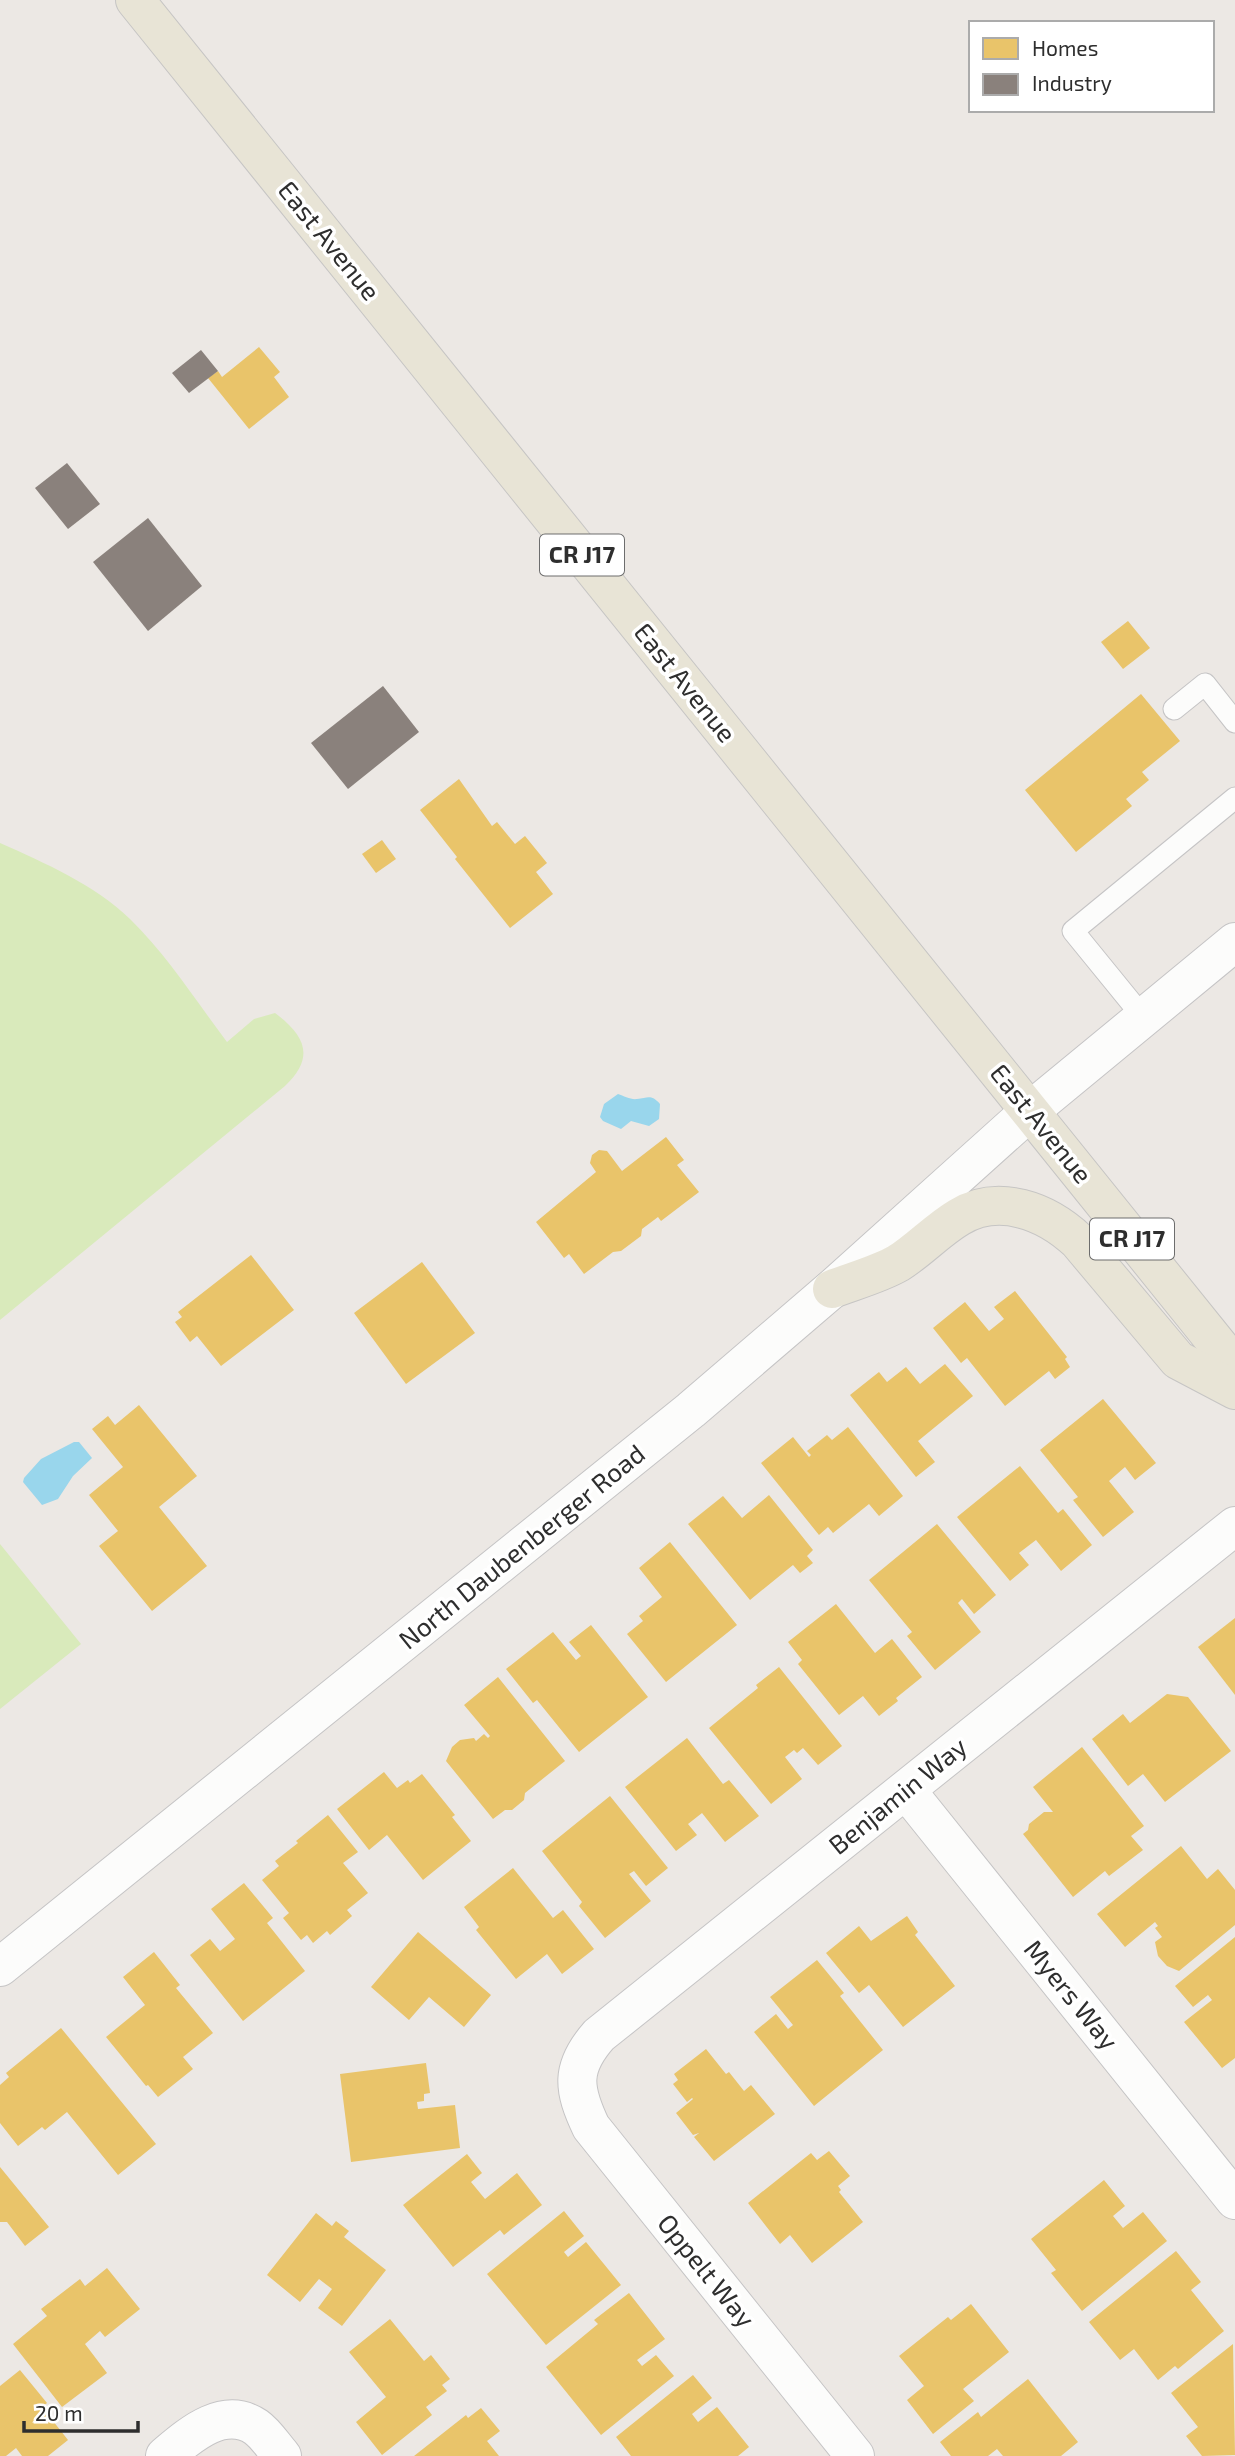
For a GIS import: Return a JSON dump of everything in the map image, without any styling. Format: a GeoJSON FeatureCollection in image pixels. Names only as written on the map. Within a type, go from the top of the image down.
{"type":"FeatureCollection","features":[{"type":"Feature","properties":{"kind":"main road","name":"East Avenue"},"geometry":{"type":"LineString","coordinates":[[135,0],[1235,1366]]}},
{"type":"Feature","properties":{"kind":"main road"},"geometry":{"type":"LineString","coordinates":[[832,1289],[897,1264],[971,1210],[987,1206],[1005,1206],[1036,1212],[1065,1229],[1077,1241],[1178,1360],[1235,1390]]}},
{"type":"Feature","properties":{"kind":"street","name":"North Daubenberger Road"},"geometry":{"type":"LineString","coordinates":[[0,1967],[691,1410],[832,1289],[1030,1111],[1235,942]]}},
{"type":"Feature","properties":{"kind":"street","name":"Benjamin Way"},"geometry":{"type":"LineString","coordinates":[[576,2077],[584,2051],[599,2035],[1235,1526]]}},
{"type":"Feature","properties":{"kind":"street","name":"Myers Way"},"geometry":{"type":"LineString","coordinates":[[906,1790],[1235,2200]]}},
{"type":"Feature","properties":{"kind":"street","name":"Oppelt Way"},"geometry":{"type":"LineString","coordinates":[[576,2077],[579,2102],[591,2127],[855,2456]]}},
{"type":"Feature","properties":{"kind":"street"},"geometry":{"type":"LineString","coordinates":[[164,2456],[195,2431],[216,2421],[237,2420],[256,2427],[282,2456]]}},
{"type":"Feature","properties":{"kind":"lane"},"geometry":{"type":"LineString","coordinates":[[1174,709],[1205,684],[1235,722]]}},
{"type":"Feature","properties":{"kind":"lane"},"geometry":{"type":"LineString","coordinates":[[1143,1017],[1073,931],[1235,798]]}},
{"type":"Feature","properties":{"kind":"green space"},"geometry":{"type":"Polygon","coordinates":[[[0,843],[69,876],[130,919],[181,979],[227,1042],[254,1019],[275,1013],[300,1039],[303,1057],[294,1076],[285,1086],[0,1320],[0,843]]]}},
{"type":"Feature","properties":{"kind":"green space"},"geometry":{"type":"Polygon","coordinates":[[[0,1544],[81,1644],[0,1709],[0,1544]]]}},
{"type":"Feature","properties":{"kind":"water"},"geometry":{"type":"Polygon","coordinates":[[[618,1094],[632,1099],[654,1099],[660,1104],[659,1119],[649,1126],[631,1121],[621,1129],[603,1121],[600,1117],[604,1104],[618,1094]]]}},
{"type":"Feature","properties":{"kind":"water"},"geometry":{"type":"Polygon","coordinates":[[[79,1442],[92,1458],[73,1476],[58,1499],[42,1505],[23,1482],[24,1478],[41,1459],[79,1442]]]}},
{"type":"Feature","properties":{"kind":"building: Homes"},"geometry":{"type":"Polygon","coordinates":[[[259,347],[280,372],[274,377],[289,397],[249,429],[208,378],[218,371],[222,377],[259,347]]]}},
{"type":"Feature","properties":{"kind":"building: Homes"},"geometry":{"type":"Polygon","coordinates":[[[1128,621],[1150,648],[1123,669],[1101,642],[1128,621]]]}},
{"type":"Feature","properties":{"kind":"building: Homes"},"geometry":{"type":"Polygon","coordinates":[[[1141,694],[1180,741],[1142,772],[1149,780],[1126,799],[1132,806],[1076,852],[1025,790],[1141,694]]]}},
{"type":"Feature","properties":{"kind":"building: Homes"},"geometry":{"type":"Polygon","coordinates":[[[459,779],[492,826],[497,822],[515,844],[525,836],[547,863],[536,872],[553,894],[510,928],[420,810],[459,779]]]}},
{"type":"Feature","properties":{"kind":"building: Homes"},"geometry":{"type":"Polygon","coordinates":[[[382,840],[396,859],[376,873],[362,854],[382,840]]]}},
{"type":"Feature","properties":{"kind":"building: Homes"},"geometry":{"type":"Polygon","coordinates":[[[666,1137],[684,1160],[677,1165],[699,1192],[661,1221],[658,1217],[642,1229],[641,1236],[621,1251],[613,1252],[584,1274],[569,1254],[564,1258],[536,1222],[596,1172],[590,1163],[592,1155],[599,1150],[607,1151],[622,1171],[666,1137]]]}},
{"type":"Feature","properties":{"kind":"building: Homes"},"geometry":{"type":"Polygon","coordinates":[[[251,1255],[294,1310],[221,1366],[197,1336],[190,1342],[175,1322],[182,1317],[178,1312],[251,1255]]]}},
{"type":"Feature","properties":{"kind":"building: Homes"},"geometry":{"type":"Polygon","coordinates":[[[422,1262],[475,1333],[406,1384],[354,1313],[422,1262]]]}},
{"type":"Feature","properties":{"kind":"building: Homes"},"geometry":{"type":"Polygon","coordinates":[[[1015,1291],[1067,1357],[1065,1359],[1070,1367],[1055,1379],[1049,1371],[1005,1406],[967,1358],[961,1363],[933,1328],[965,1302],[989,1331],[1004,1319],[994,1307],[1015,1291]]]}},
{"type":"Feature","properties":{"kind":"building: Homes"},"geometry":{"type":"Polygon","coordinates":[[[945,1364],[973,1396],[918,1441],[935,1462],[916,1477],[850,1395],[879,1372],[887,1382],[906,1367],[920,1384],[945,1364]]]}},
{"type":"Feature","properties":{"kind":"building: Homes"},"geometry":{"type":"Polygon","coordinates":[[[1103,1399],[1156,1463],[1135,1480],[1125,1467],[1109,1481],[1134,1512],[1103,1537],[1073,1500],[1078,1497],[1040,1450],[1103,1399]]]}},
{"type":"Feature","properties":{"kind":"building: Homes"},"geometry":{"type":"Polygon","coordinates":[[[139,1405],[197,1476],[159,1507],[207,1566],[152,1611],[99,1546],[118,1531],[89,1495],[123,1467],[92,1429],[108,1416],[115,1425],[139,1405]]]}},
{"type":"Feature","properties":{"kind":"building: Homes"},"geometry":{"type":"Polygon","coordinates":[[[848,1427],[903,1496],[879,1516],[869,1504],[833,1533],[828,1527],[819,1535],[761,1463],[793,1437],[809,1457],[811,1455],[807,1451],[827,1435],[832,1440],[848,1427]]]}},
{"type":"Feature","properties":{"kind":"building: Homes"},"geometry":{"type":"Polygon","coordinates":[[[1020,1466],[1058,1513],[1063,1509],[1092,1545],[1061,1571],[1036,1540],[1019,1553],[1029,1565],[1010,1581],[957,1517],[1020,1466]]]}},
{"type":"Feature","properties":{"kind":"building: Homes"},"geometry":{"type":"Polygon","coordinates":[[[769,1495],[813,1550],[807,1556],[813,1563],[800,1573],[793,1565],[750,1600],[688,1524],[723,1496],[742,1518],[769,1495]]]}},
{"type":"Feature","properties":{"kind":"building: Homes"},"geometry":{"type":"Polygon","coordinates":[[[937,1524],[996,1595],[974,1614],[962,1599],[958,1603],[981,1632],[935,1670],[907,1636],[912,1632],[869,1580],[937,1524]]]}},
{"type":"Feature","properties":{"kind":"building: Homes"},"geometry":{"type":"Polygon","coordinates":[[[670,1542],[737,1625],[666,1682],[627,1634],[643,1621],[639,1616],[662,1597],[639,1568],[670,1542]]]}},
{"type":"Feature","properties":{"kind":"building: Homes"},"geometry":{"type":"Polygon","coordinates":[[[836,1604],[875,1653],[892,1639],[922,1677],[879,1716],[863,1696],[839,1715],[798,1664],[802,1660],[788,1642],[836,1604]]]}},
{"type":"Feature","properties":{"kind":"building: Homes"},"geometry":{"type":"Polygon","coordinates":[[[1235,1618],[1235,1695],[1198,1647],[1235,1618]]]}},
{"type":"Feature","properties":{"kind":"building: Homes"},"geometry":{"type":"Polygon","coordinates":[[[591,1625],[648,1697],[579,1752],[537,1700],[533,1703],[506,1669],[553,1632],[576,1660],[581,1656],[569,1642],[591,1625]]]}},
{"type":"Feature","properties":{"kind":"building: Homes"},"geometry":{"type":"Polygon","coordinates":[[[779,1667],[842,1746],[818,1765],[803,1748],[797,1753],[794,1750],[785,1757],[802,1779],[771,1804],[709,1728],[779,1667]]]}},
{"type":"Feature","properties":{"kind":"building: Homes"},"geometry":{"type":"Polygon","coordinates":[[[498,1677],[565,1761],[525,1793],[524,1800],[512,1810],[505,1810],[493,1819],[446,1761],[452,1747],[460,1740],[474,1738],[476,1741],[484,1734],[488,1738],[490,1736],[464,1705],[498,1677]]]}},
{"type":"Feature","properties":{"kind":"building: Homes"},"geometry":{"type":"Polygon","coordinates":[[[1167,1694],[1188,1697],[1231,1751],[1165,1802],[1143,1774],[1128,1786],[1092,1739],[1123,1714],[1130,1723],[1167,1694]]]}},
{"type":"Feature","properties":{"kind":"building: Homes"},"geometry":{"type":"Polygon","coordinates":[[[687,1738],[723,1784],[729,1780],[759,1816],[725,1842],[702,1813],[688,1824],[697,1835],[676,1851],[625,1787],[687,1738]]]}},
{"type":"Feature","properties":{"kind":"building: Homes"},"geometry":{"type":"Polygon","coordinates":[[[1082,1747],[1144,1826],[1131,1836],[1143,1850],[1109,1876],[1105,1871],[1073,1897],[1023,1834],[1028,1830],[1029,1824],[1044,1812],[1053,1812],[1033,1787],[1082,1747]]]}},
{"type":"Feature","properties":{"kind":"building: Homes"},"geometry":{"type":"Polygon","coordinates":[[[384,1772],[397,1788],[422,1774],[455,1815],[452,1817],[471,1841],[423,1880],[387,1835],[369,1850],[337,1809],[384,1772]]]}},
{"type":"Feature","properties":{"kind":"building: Homes"},"geometry":{"type":"Polygon","coordinates":[[[610,1796],[668,1868],[646,1886],[634,1871],[629,1874],[651,1901],[605,1938],[579,1906],[582,1902],[542,1851],[610,1796]]]}},
{"type":"Feature","properties":{"kind":"building: Homes"},"geometry":{"type":"Polygon","coordinates":[[[328,1815],[358,1852],[343,1863],[368,1893],[347,1910],[352,1916],[330,1935],[327,1931],[313,1943],[307,1935],[301,1940],[283,1918],[289,1913],[262,1880],[279,1866],[275,1861],[328,1815]]]}},
{"type":"Feature","properties":{"kind":"building: Homes"},"geometry":{"type":"Polygon","coordinates":[[[1181,1846],[1207,1879],[1218,1869],[1235,1890],[1235,1925],[1179,1971],[1167,1966],[1158,1956],[1155,1942],[1162,1937],[1155,1928],[1158,1926],[1155,1922],[1125,1947],[1097,1914],[1181,1846]]]}},
{"type":"Feature","properties":{"kind":"building: Homes"},"geometry":{"type":"Polygon","coordinates":[[[513,1868],[553,1918],[563,1910],[594,1949],[562,1974],[547,1954],[516,1979],[476,1930],[479,1927],[464,1907],[513,1868]]]}},
{"type":"Feature","properties":{"kind":"building: Homes"},"geometry":{"type":"Polygon","coordinates":[[[244,1883],[273,1918],[267,1923],[305,1971],[243,2021],[190,1955],[210,1939],[220,1951],[235,1939],[211,1909],[244,1883]]]}},
{"type":"Feature","properties":{"kind":"building: Homes"},"geometry":{"type":"Polygon","coordinates":[[[907,1916],[918,1932],[915,1935],[955,1986],[903,2027],[869,1985],[859,1993],[826,1953],[859,1926],[871,1941],[907,1916]]]}},
{"type":"Feature","properties":{"kind":"building: Homes"},"geometry":{"type":"Polygon","coordinates":[[[418,1932],[491,1995],[464,2027],[429,1997],[409,2020],[371,1987],[418,1932]]]}},
{"type":"Feature","properties":{"kind":"building: Homes"},"geometry":{"type":"Polygon","coordinates":[[[1235,1937],[1235,2058],[1222,2068],[1184,2022],[1212,2000],[1208,1995],[1193,2007],[1175,1986],[1235,1937]]]}},
{"type":"Feature","properties":{"kind":"building: Homes"},"geometry":{"type":"Polygon","coordinates":[[[154,1952],[180,1985],[176,1988],[213,2033],[183,2057],[193,2069],[158,2097],[106,2037],[145,2005],[123,1977],[154,1952]]]}},
{"type":"Feature","properties":{"kind":"building: Homes"},"geometry":{"type":"Polygon","coordinates":[[[817,1960],[844,1993],[840,1996],[883,2050],[814,2106],[754,2032],[776,2014],[788,2029],[793,2025],[770,1997],[817,1960]]]}},
{"type":"Feature","properties":{"kind":"building: Homes"},"geometry":{"type":"Polygon","coordinates":[[[61,2028],[156,2144],[118,2175],[67,2112],[45,2130],[42,2127],[18,2146],[0,2123],[0,2085],[9,2077],[6,2073],[61,2028]]]}},
{"type":"Feature","properties":{"kind":"building: Homes"},"geometry":{"type":"Polygon","coordinates":[[[706,2049],[744,2091],[751,2085],[775,2114],[714,2161],[694,2137],[699,2133],[693,2135],[676,2113],[693,2099],[687,2102],[673,2084],[678,2080],[674,2074],[706,2049]]]}},
{"type":"Feature","properties":{"kind":"building: Homes"},"geometry":{"type":"Polygon","coordinates":[[[426,2063],[430,2093],[424,2094],[424,2101],[417,2102],[418,2109],[455,2105],[460,2148],[351,2162],[340,2074],[426,2063]]]}},
{"type":"Feature","properties":{"kind":"building: Homes"},"geometry":{"type":"Polygon","coordinates":[[[829,2151],[850,2176],[838,2186],[841,2190],[839,2192],[863,2222],[812,2263],[790,2235],[780,2244],[748,2203],[811,2153],[817,2160],[829,2151]]]}},
{"type":"Feature","properties":{"kind":"building: Homes"},"geometry":{"type":"Polygon","coordinates":[[[467,2154],[482,2173],[471,2182],[485,2199],[517,2173],[542,2205],[504,2235],[500,2230],[453,2267],[403,2205],[467,2154]]]}},
{"type":"Feature","properties":{"kind":"building: Homes"},"geometry":{"type":"Polygon","coordinates":[[[0,2167],[49,2227],[25,2246],[7,2222],[0,2222],[0,2167]]]}},
{"type":"Feature","properties":{"kind":"building: Homes"},"geometry":{"type":"Polygon","coordinates":[[[1104,2180],[1125,2206],[1113,2216],[1123,2228],[1143,2212],[1167,2241],[1082,2311],[1051,2273],[1056,2270],[1031,2239],[1104,2180]]]}},
{"type":"Feature","properties":{"kind":"building: Homes"},"geometry":{"type":"Polygon","coordinates":[[[564,2211],[584,2236],[564,2252],[568,2257],[586,2242],[621,2285],[546,2345],[487,2274],[564,2211]]]}},
{"type":"Feature","properties":{"kind":"building: Homes"},"geometry":{"type":"Polygon","coordinates":[[[316,2213],[332,2226],[336,2221],[349,2231],[344,2237],[386,2270],[342,2326],[318,2308],[332,2289],[319,2279],[300,2302],[267,2275],[316,2213]]]}},
{"type":"Feature","properties":{"kind":"building: Homes"},"geometry":{"type":"Polygon","coordinates":[[[1176,2251],[1201,2282],[1191,2290],[1224,2331],[1178,2369],[1175,2366],[1158,2380],[1134,2349],[1120,2360],[1089,2322],[1176,2251]]]}},
{"type":"Feature","properties":{"kind":"building: Homes"},"geometry":{"type":"Polygon","coordinates":[[[107,2268],[140,2309],[105,2337],[100,2331],[85,2344],[107,2373],[62,2407],[13,2344],[47,2316],[41,2309],[80,2279],[85,2286],[107,2268]]]}},
{"type":"Feature","properties":{"kind":"building: Homes"},"geometry":{"type":"Polygon","coordinates":[[[629,2293],[665,2339],[637,2360],[642,2366],[656,2355],[674,2376],[601,2435],[546,2367],[598,2324],[594,2320],[629,2293]]]}},
{"type":"Feature","properties":{"kind":"building: Homes"},"geometry":{"type":"Polygon","coordinates":[[[971,2304],[1009,2352],[963,2389],[974,2401],[933,2434],[907,2400],[924,2386],[899,2356],[948,2317],[951,2320],[971,2304]]]}},
{"type":"Feature","properties":{"kind":"building: Homes"},"geometry":{"type":"Polygon","coordinates":[[[390,2319],[424,2361],[431,2355],[450,2379],[442,2385],[447,2391],[426,2407],[432,2415],[382,2455],[356,2422],[386,2397],[349,2352],[390,2319]]]}},
{"type":"Feature","properties":{"kind":"building: Homes"},"geometry":{"type":"Polygon","coordinates":[[[1233,2344],[1235,2455],[1202,2456],[1186,2436],[1198,2427],[1171,2393],[1233,2344]]]}},
{"type":"Feature","properties":{"kind":"building: Homes"},"geometry":{"type":"Polygon","coordinates":[[[20,2370],[47,2403],[42,2407],[68,2440],[48,2456],[22,2456],[16,2448],[6,2456],[0,2456],[0,2386],[20,2370]]]}},
{"type":"Feature","properties":{"kind":"building: Homes"},"geometry":{"type":"Polygon","coordinates":[[[693,2375],[712,2398],[692,2414],[698,2422],[717,2407],[749,2447],[738,2456],[631,2456],[616,2437],[693,2375]]]}},
{"type":"Feature","properties":{"kind":"building: Homes"},"geometry":{"type":"Polygon","coordinates":[[[1028,2379],[1078,2442],[1061,2456],[1003,2456],[997,2449],[988,2456],[951,2456],[940,2442],[978,2412],[981,2417],[1028,2379]]]}},
{"type":"Feature","properties":{"kind":"building: Homes"},"geometry":{"type":"Polygon","coordinates":[[[481,2408],[500,2431],[487,2441],[499,2456],[414,2456],[466,2415],[468,2418],[481,2408]]]}},
{"type":"Feature","properties":{"kind":"building: Industry"},"geometry":{"type":"Polygon","coordinates":[[[201,350],[218,371],[189,393],[172,373],[201,350]]]}},
{"type":"Feature","properties":{"kind":"building: Industry"},"geometry":{"type":"Polygon","coordinates":[[[67,463],[100,504],[68,529],[35,488],[67,463]]]}},
{"type":"Feature","properties":{"kind":"building: Industry"},"geometry":{"type":"Polygon","coordinates":[[[148,518],[202,586],[148,631],[93,562],[148,518]]]}},
{"type":"Feature","properties":{"kind":"building: Industry"},"geometry":{"type":"Polygon","coordinates":[[[383,686],[419,732],[348,789],[311,743],[383,686]]]}}]}
